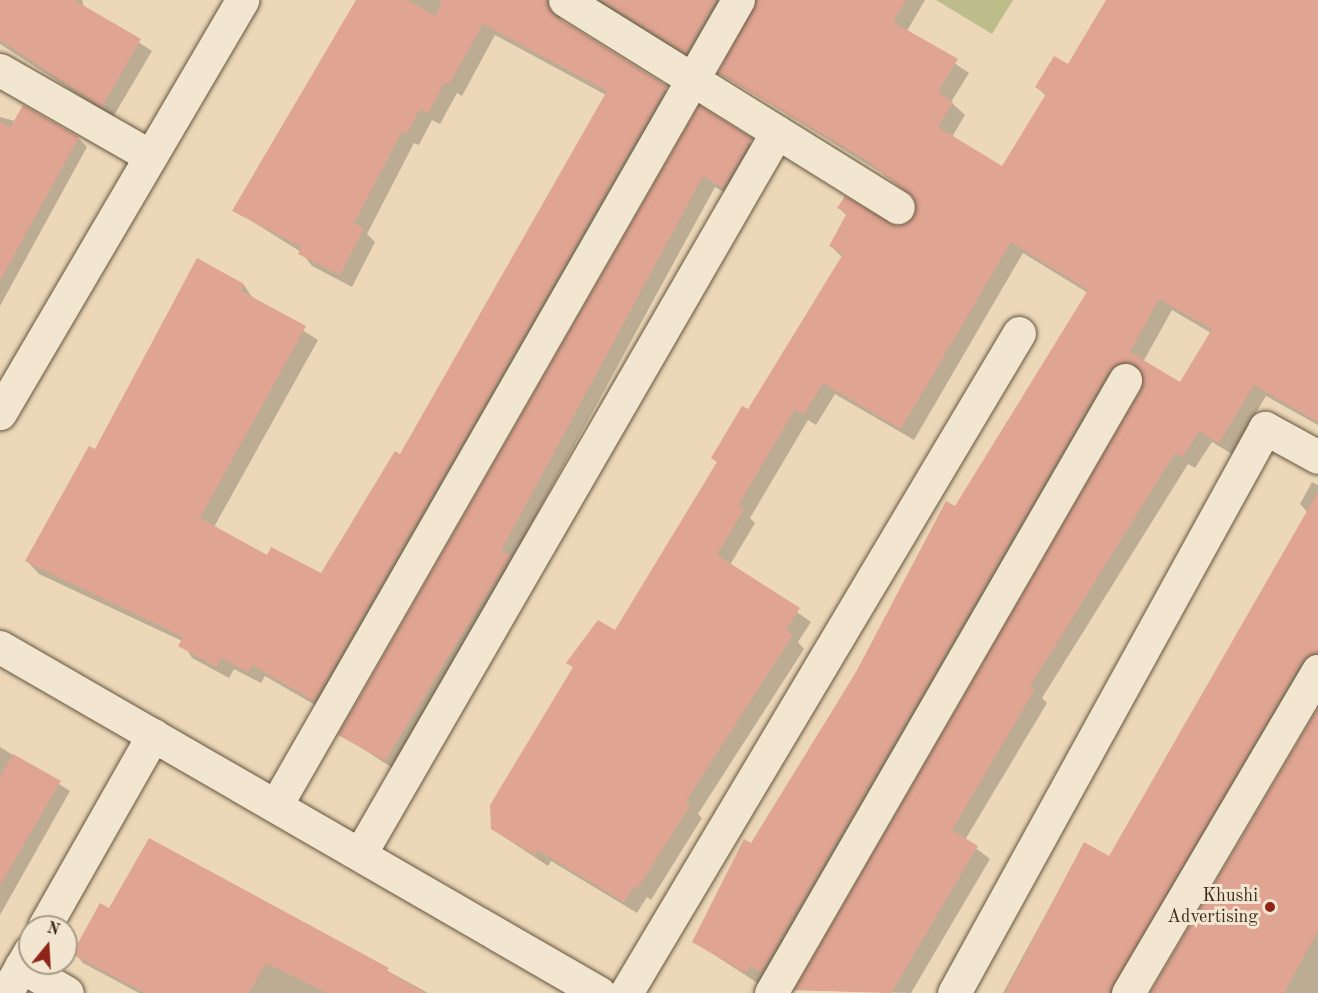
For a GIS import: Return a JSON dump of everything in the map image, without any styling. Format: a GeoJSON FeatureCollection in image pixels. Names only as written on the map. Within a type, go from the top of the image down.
{"type":"FeatureCollection","features":[{"type":"Feature","properties":{"kind":"street"},"geometry":{"type":"LineString","coordinates":[[0,413],[242,0]]}},
{"type":"Feature","properties":{"kind":"street"},"geometry":{"type":"LineString","coordinates":[[565,0],[898,207]]}},
{"type":"Feature","properties":{"kind":"street"},"geometry":{"type":"LineString","coordinates":[[276,805],[738,0]]}},
{"type":"Feature","properties":{"kind":"street"},"geometry":{"type":"LineString","coordinates":[[0,70],[150,156]]}},
{"type":"Feature","properties":{"kind":"street"},"geometry":{"type":"LineString","coordinates":[[360,854],[777,132]]}},
{"type":"Feature","properties":{"kind":"street"},"geometry":{"type":"LineString","coordinates":[[626,993],[1019,333]]}},
{"type":"Feature","properties":{"kind":"street"},"geometry":{"type":"LineString","coordinates":[[771,993],[1125,380]]}},
{"type":"Feature","properties":{"kind":"street"},"geometry":{"type":"LineString","coordinates":[[954,993],[1265,428],[1318,457]]}},
{"type":"Feature","properties":{"kind":"street"},"geometry":{"type":"LineString","coordinates":[[0,648],[599,993]]}},
{"type":"Feature","properties":{"kind":"street"},"geometry":{"type":"LineString","coordinates":[[1128,993],[1318,671]]}},
{"type":"Feature","properties":{"kind":"street"},"geometry":{"type":"LineString","coordinates":[[51,915],[153,735]]}},
{"type":"Feature","properties":{"kind":"street"},"geometry":{"type":"LineString","coordinates":[[29,975],[67,993]]}},
{"type":"Feature","properties":{"kind":"green space"},"geometry":{"type":"Polygon","coordinates":[[[936,0],[1013,0],[992,34],[936,0]]]}},
{"type":"Feature","properties":{"kind":"building"},"geometry":{"type":"Polygon","coordinates":[[[0,0],[74,0],[141,39],[102,107],[0,40],[0,0]]]}},
{"type":"Feature","properties":{"kind":"building"},"geometry":{"type":"Polygon","coordinates":[[[356,0],[408,0],[435,16],[442,2],[438,0],[546,0],[555,16],[667,86],[314,701],[252,665],[248,672],[221,658],[217,667],[178,646],[183,637],[25,561],[89,446],[95,449],[197,258],[244,284],[241,291],[306,326],[200,518],[267,555],[271,547],[321,573],[395,451],[400,454],[607,91],[483,24],[449,84],[445,82],[428,113],[420,109],[407,134],[402,132],[354,223],[364,228],[340,275],[298,254],[302,247],[232,211],[356,0]]]}},
{"type":"Feature","properties":{"kind":"building"},"geometry":{"type":"Polygon","coordinates":[[[601,0],[716,0],[686,53],[601,0]]]}},
{"type":"Feature","properties":{"kind":"building"},"geometry":{"type":"Polygon","coordinates":[[[757,0],[906,0],[893,22],[958,59],[938,92],[953,102],[938,127],[1002,166],[1046,94],[1035,87],[1054,56],[1068,64],[1106,0],[1318,0],[1318,422],[1254,385],[1219,443],[1199,431],[1183,457],[1175,453],[1030,686],[1035,689],[952,830],[978,846],[891,993],[794,990],[1141,389],[1141,371],[1134,364],[1116,364],[1109,371],[761,972],[750,966],[746,973],[692,942],[744,839],[751,843],[856,672],[946,501],[955,506],[1088,290],[1011,242],[901,429],[823,383],[804,414],[795,409],[738,506],[744,509],[717,555],[800,608],[786,630],[793,635],[686,801],[691,804],[638,888],[634,886],[624,902],[538,850],[535,855],[491,829],[490,805],[573,667],[566,663],[598,620],[615,630],[717,462],[711,458],[742,406],[748,409],[843,254],[829,246],[847,213],[837,208],[845,196],[897,226],[914,216],[914,198],[866,160],[718,73],[757,0]],[[1159,299],[1130,352],[1180,382],[1212,329],[1159,299]]]}},
{"type":"Feature","properties":{"kind":"building"},"geometry":{"type":"Polygon","coordinates":[[[23,105],[79,137],[0,281],[0,122],[10,128],[23,105]]]}},
{"type":"Feature","properties":{"kind":"building"},"geometry":{"type":"Polygon","coordinates":[[[699,105],[752,138],[723,188],[703,176],[501,551],[510,556],[385,761],[338,735],[699,105]]]}},
{"type":"Feature","properties":{"kind":"building"},"geometry":{"type":"Polygon","coordinates":[[[1318,492],[1318,652],[1302,661],[1109,993],[1005,993],[1084,842],[1109,856],[1318,492]]]}},
{"type":"Feature","properties":{"kind":"building"},"geometry":{"type":"Polygon","coordinates":[[[1318,708],[1318,931],[1284,993],[1150,993],[1318,708]]]}},
{"type":"Feature","properties":{"kind":"building"},"geometry":{"type":"Polygon","coordinates":[[[13,754],[61,781],[0,885],[0,777],[13,754]]]}},
{"type":"Feature","properties":{"kind":"building"},"geometry":{"type":"Polygon","coordinates":[[[149,838],[389,968],[387,971],[425,993],[327,993],[266,963],[249,993],[145,993],[78,957],[78,943],[100,903],[109,908],[149,838]]]}},
{"type":"Feature","properties":{"kind":"place","name":"Khushi Advertising"},"geometry":{"type":"Point","coordinates":[1270,907]}}]}
